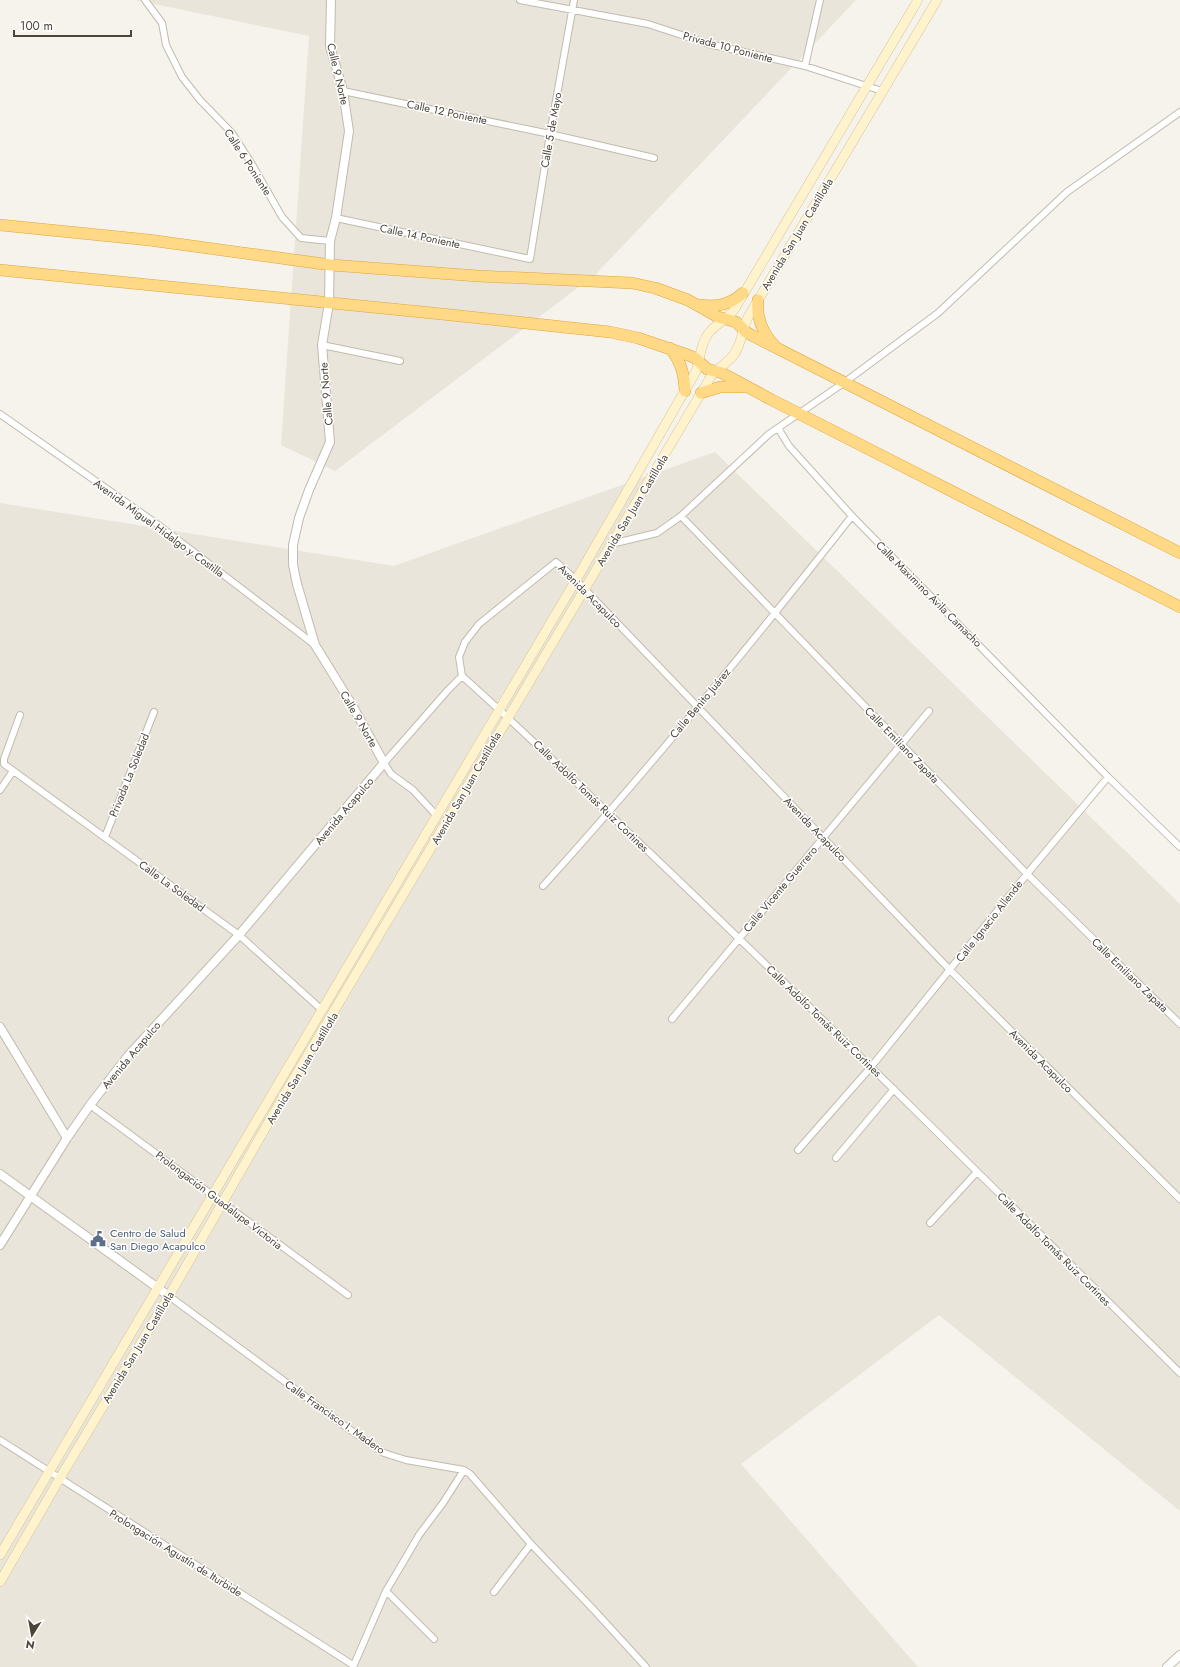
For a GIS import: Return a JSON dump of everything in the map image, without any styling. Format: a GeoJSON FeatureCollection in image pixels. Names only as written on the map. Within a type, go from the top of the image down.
{"type":"FeatureCollection","features":[{"type":"Feature","properties":{"kind":"highway"},"geometry":{"type":"LineString","coordinates":[[0,225],[149,240],[331,266],[515,279],[632,284],[655,288],[700,305],[715,316],[736,322],[742,329],[753,336],[1180,553]]}},
{"type":"Feature","properties":{"kind":"highway"},"geometry":{"type":"LineString","coordinates":[[0,270],[610,332],[638,338],[688,354],[707,369],[716,371],[1180,607]]}},
{"type":"Feature","properties":{"kind":"highway"},"geometry":{"type":"LineString","coordinates":[[700,305],[713,306],[725,304],[743,294]]}},
{"type":"Feature","properties":{"kind":"highway"},"geometry":{"type":"LineString","coordinates":[[758,300],[757,313],[761,325],[767,337],[775,347]]}},
{"type":"Feature","properties":{"kind":"highway"},"geometry":{"type":"LineString","coordinates":[[669,348],[682,367],[685,379],[685,391]]}},
{"type":"Feature","properties":{"kind":"highway"},"geometry":{"type":"LineString","coordinates":[[701,393],[714,388],[727,386],[743,387],[758,393]]}},
{"type":"Feature","properties":{"kind":"main road","name":"Avenida San Juan Castillotla"},"geometry":{"type":"LineString","coordinates":[[0,1555],[576,580],[697,369],[705,339],[711,329],[725,319],[734,310],[918,0]]}},
{"type":"Feature","properties":{"kind":"main road","name":"Avenida San Juan Castillotla"},"geometry":{"type":"LineString","coordinates":[[0,1582],[60,1478],[169,1296],[290,1085],[711,375],[726,364],[734,355],[740,342],[742,329],[758,300],[937,0]]}},
{"type":"Feature","properties":{"kind":"street","name":"Calle 6 Poniente"},"geometry":{"type":"LineString","coordinates":[[145,0],[162,23],[166,45],[182,77],[200,100],[232,133],[254,166],[282,217],[301,238],[330,241]]}},
{"type":"Feature","properties":{"kind":"street","name":"Calle 9 Norte"},"geometry":{"type":"LineString","coordinates":[[331,0],[330,46],[343,91],[349,132],[336,218],[330,241],[331,266],[329,303],[322,345],[330,442],[304,503],[295,530],[293,565],[315,646],[352,705],[384,763]]}},
{"type":"Feature","properties":{"kind":"street","name":"Privada 10 Poniente"},"geometry":{"type":"LineString","coordinates":[[520,0],[648,24],[709,44],[805,66],[865,87],[882,91]]}},
{"type":"Feature","properties":{"kind":"street","name":"Calle 5 de Mayo"},"geometry":{"type":"LineString","coordinates":[[530,259],[550,134],[574,0]]}},
{"type":"Feature","properties":{"kind":"street"},"geometry":{"type":"LineString","coordinates":[[805,66],[820,0]]}},
{"type":"Feature","properties":{"kind":"street","name":"Calle 12 Poniente"},"geometry":{"type":"LineString","coordinates":[[343,91],[550,134],[654,158]]}},
{"type":"Feature","properties":{"kind":"street"},"geometry":{"type":"LineString","coordinates":[[611,544],[657,533],[681,516],[778,428],[845,382],[938,313],[1067,192],[1180,112]]}},
{"type":"Feature","properties":{"kind":"street","name":"Calle 14 Poniente"},"geometry":{"type":"LineString","coordinates":[[336,218],[530,259]]}},
{"type":"Feature","properties":{"kind":"street"},"geometry":{"type":"LineString","coordinates":[[322,345],[400,361]]}},
{"type":"Feature","properties":{"kind":"street","name":"Avenida Miguel Hidalgo y Costilla"},"geometry":{"type":"LineString","coordinates":[[0,414],[157,524],[315,646]]}},
{"type":"Feature","properties":{"kind":"street","name":"Calle Maximino Ávila Camacho"},"geometry":{"type":"LineString","coordinates":[[778,428],[789,446],[852,516],[1108,777],[1180,847]]}},
{"type":"Feature","properties":{"kind":"street","name":"Calle Emiliano Zapata"},"geometry":{"type":"LineString","coordinates":[[681,516],[776,613],[900,745],[1027,874],[1180,1024]]}},
{"type":"Feature","properties":{"kind":"street","name":"Calle Benito Juárez"},"geometry":{"type":"LineString","coordinates":[[543,886],[608,814],[776,613],[852,516]]}},
{"type":"Feature","properties":{"kind":"street","name":"Avenida Acapulco"},"geometry":{"type":"LineString","coordinates":[[0,1245],[67,1138],[90,1105],[128,1056],[239,935],[384,763],[462,676],[459,657],[465,642],[478,624],[556,562],[576,580],[950,970],[1180,1199]]}},
{"type":"Feature","properties":{"kind":"street","name":"Calle Adolfo Tomás Ruiz Cortines"},"geometry":{"type":"LineString","coordinates":[[462,676],[508,717],[739,938],[894,1089],[1180,1373]]}},
{"type":"Feature","properties":{"kind":"street","name":"Calle Vicente Guerrero"},"geometry":{"type":"LineString","coordinates":[[672,1019],[929,711]]}},
{"type":"Feature","properties":{"kind":"street","name":"Privada La Soledad"},"geometry":{"type":"LineString","coordinates":[[105,837],[154,712]]}},
{"type":"Feature","properties":{"kind":"street"},"geometry":{"type":"LineString","coordinates":[[0,790],[13,771],[4,762],[20,715]]}},
{"type":"Feature","properties":{"kind":"street"},"geometry":{"type":"LineString","coordinates":[[384,763],[391,774],[413,790],[436,816]]}},
{"type":"Feature","properties":{"kind":"street","name":"Calle La Soledad"},"geometry":{"type":"LineString","coordinates":[[13,771],[239,935],[322,1010]]}},
{"type":"Feature","properties":{"kind":"street","name":"Calle Ignacio Allende"},"geometry":{"type":"LineString","coordinates":[[798,1150],[871,1067],[1027,874],[1108,777]]}},
{"type":"Feature","properties":{"kind":"street"},"geometry":{"type":"LineString","coordinates":[[0,1027],[67,1138]]}},
{"type":"Feature","properties":{"kind":"street"},"geometry":{"type":"LineString","coordinates":[[836,1158],[894,1089]]}},
{"type":"Feature","properties":{"kind":"street","name":"Prolongación Guadalupe Victoria"},"geometry":{"type":"LineString","coordinates":[[90,1105],[348,1295]]}},
{"type":"Feature","properties":{"kind":"street"},"geometry":{"type":"LineString","coordinates":[[930,1223],[977,1172]]}},
{"type":"Feature","properties":{"kind":"street","name":"Calle Francisco I. Madero"},"geometry":{"type":"LineString","coordinates":[[0,1174],[169,1296],[352,1432],[384,1453],[406,1460],[464,1470]]}},
{"type":"Feature","properties":{"kind":"street","name":"Prolongación Agustín de Iturbide"},"geometry":{"type":"LineString","coordinates":[[0,1440],[353,1666]]}},
{"type":"Feature","properties":{"kind":"street"},"geometry":{"type":"LineString","coordinates":[[353,1666],[386,1591],[419,1535],[443,1503],[464,1470],[476,1480],[531,1544],[594,1609],[646,1667]]}},
{"type":"Feature","properties":{"kind":"street"},"geometry":{"type":"LineString","coordinates":[[494,1592],[531,1544]]}},
{"type":"Feature","properties":{"kind":"street"},"geometry":{"type":"LineString","coordinates":[[386,1591],[434,1639]]}},
{"type":"Feature","properties":{"kind":"street"},"geometry":{"type":"LineString","coordinates":[[1167,1667],[1180,1655]]}},
{"type":"Feature","properties":{"kind":"shaded area"},"geometry":{"type":"Polygon","coordinates":[[[134,0],[856,0],[596,274],[335,471],[281,445],[309,36],[134,0]]]}},
{"type":"Feature","properties":{"kind":"shaded area"},"geometry":{"type":"Polygon","coordinates":[[[715,452],[1180,904],[1180,1511],[939,1315],[741,1464],[918,1667],[0,1667],[0,503],[394,566],[715,452]]]}},
{"type":"Feature","properties":{"kind":"place","name":"Centro de Salud San Diego Acapulco"},"geometry":{"type":"Point","coordinates":[98,1239]}}]}
